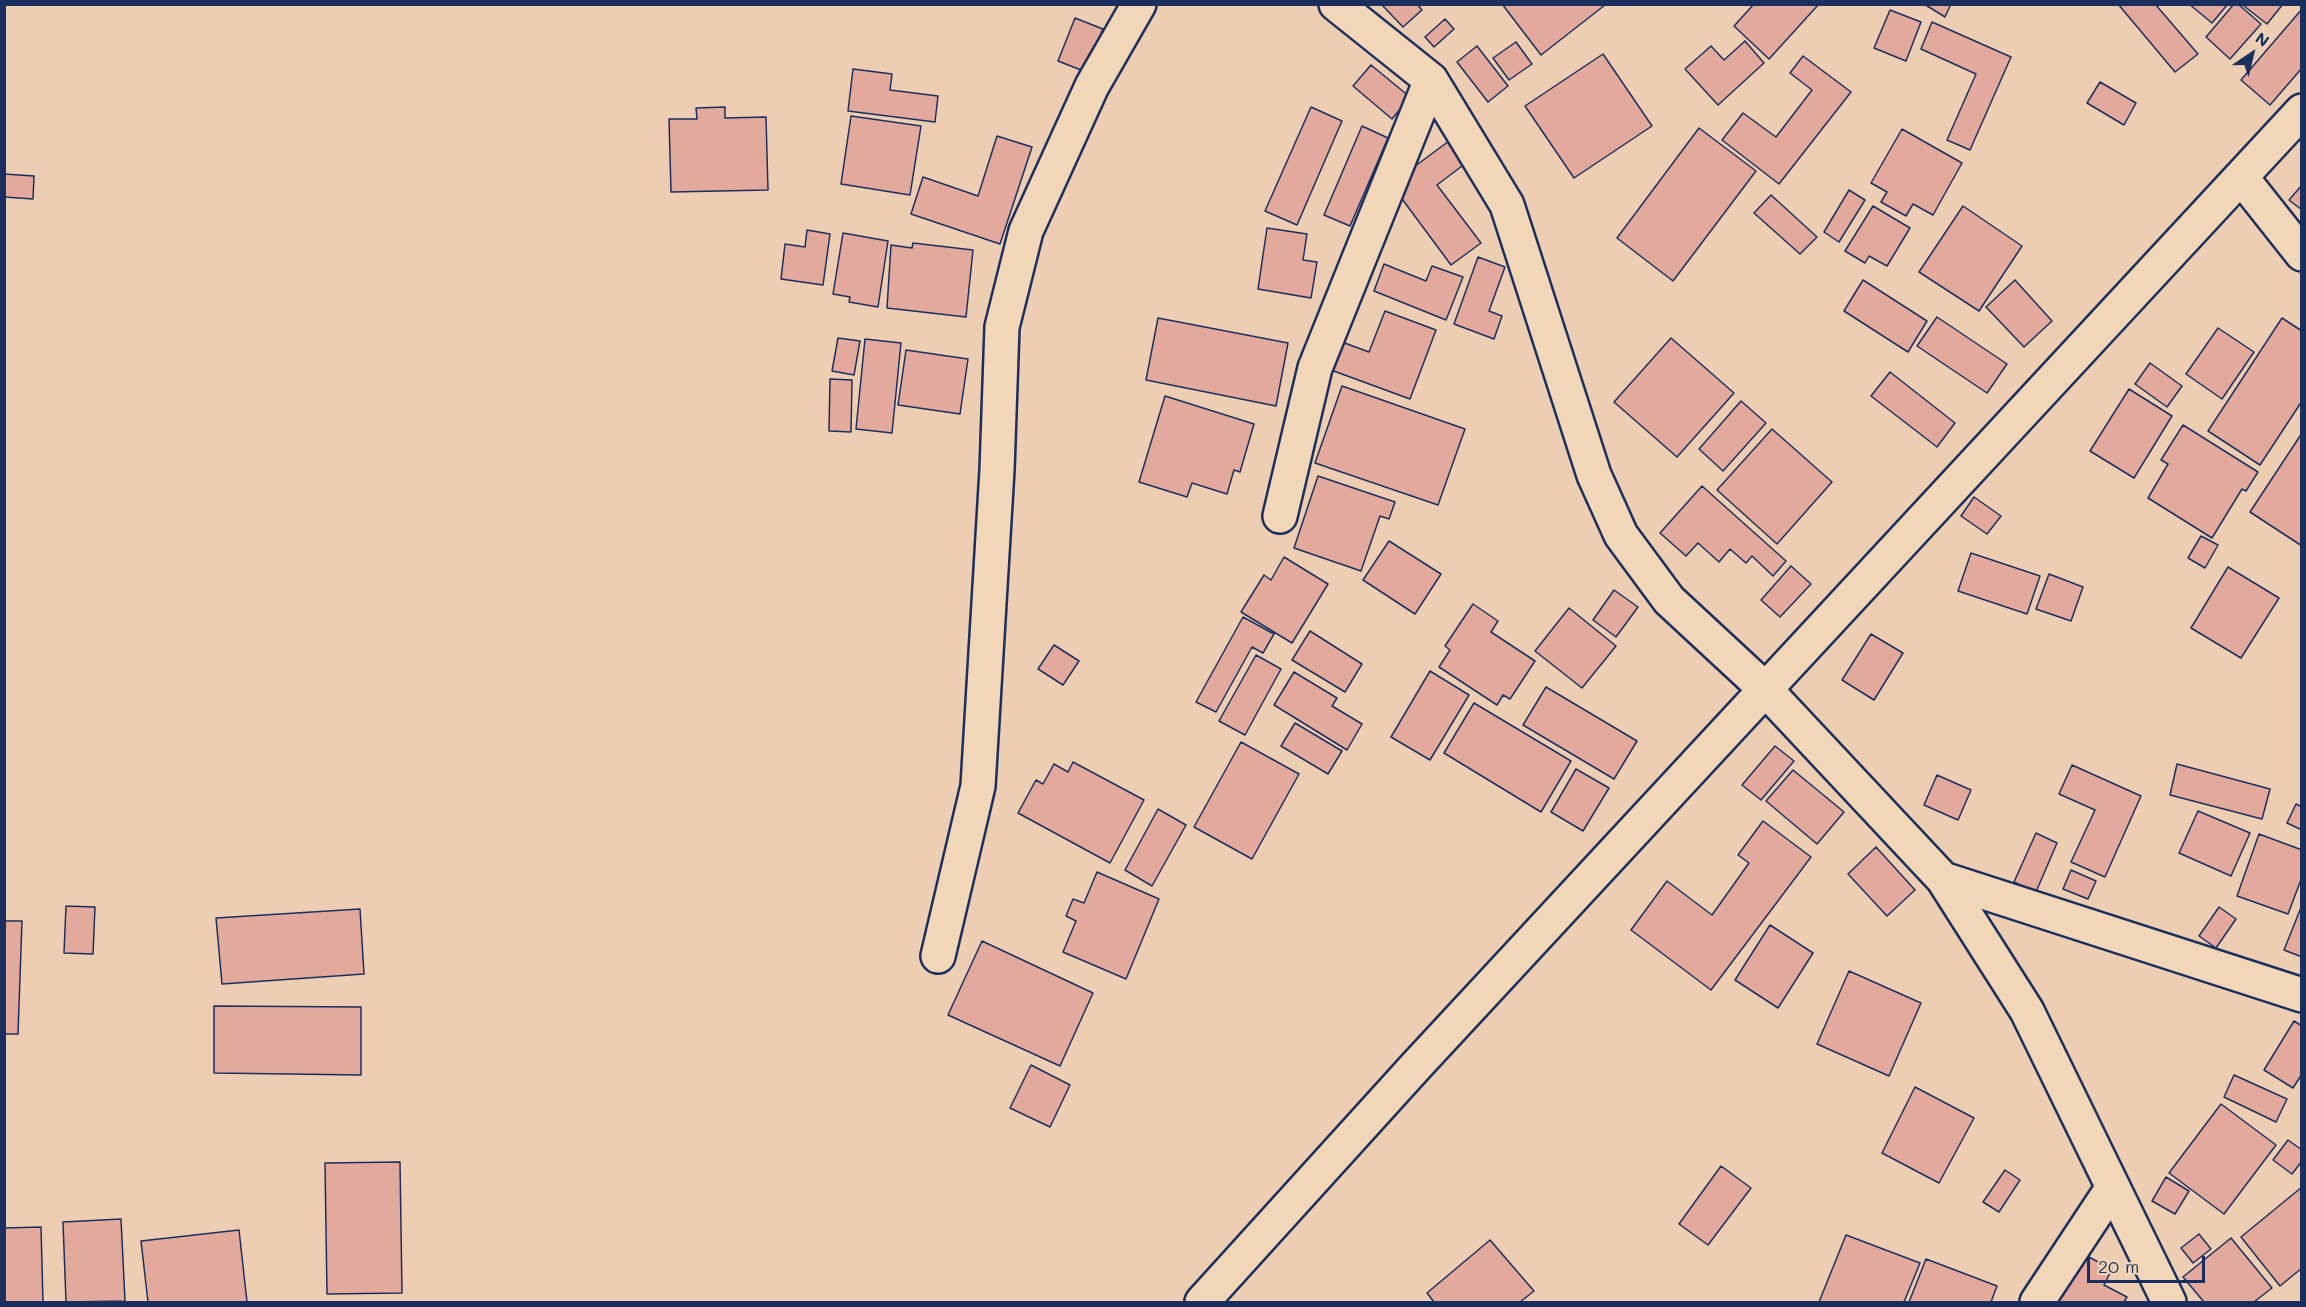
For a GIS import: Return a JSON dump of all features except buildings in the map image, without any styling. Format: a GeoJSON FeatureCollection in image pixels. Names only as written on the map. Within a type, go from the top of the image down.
{"type":"FeatureCollection","features":[{"type":"Feature","properties":{"kind":"street"},"geometry":{"type":"LineString","coordinates":[[938,956],[978,786],[997,470],[1002,327],[1026,231],[1092,86],[1139,4]]}},
{"type":"Feature","properties":{"kind":"street"},"geometry":{"type":"LineString","coordinates":[[1336,4],[1431,80],[1507,205],[1594,475],[1621,535],[1669,600],[1765,689],[1943,879],[2027,1011],[2169,1302]]}},
{"type":"Feature","properties":{"kind":"street"},"geometry":{"type":"LineString","coordinates":[[1280,516],[1316,368],[1431,80]]}},
{"type":"Feature","properties":{"kind":"street"},"geometry":{"type":"LineString","coordinates":[[1202,1302],[1416,1066],[2301,111]]}},
{"type":"Feature","properties":{"kind":"street"},"geometry":{"type":"LineString","coordinates":[[2241,177],[2301,254]]}},
{"type":"Feature","properties":{"kind":"street"},"geometry":{"type":"LineString","coordinates":[[1943,879],[2301,995]]}},
{"type":"Feature","properties":{"kind":"street"},"geometry":{"type":"LineString","coordinates":[[2037,1302],[2113,1187]]}}]}
